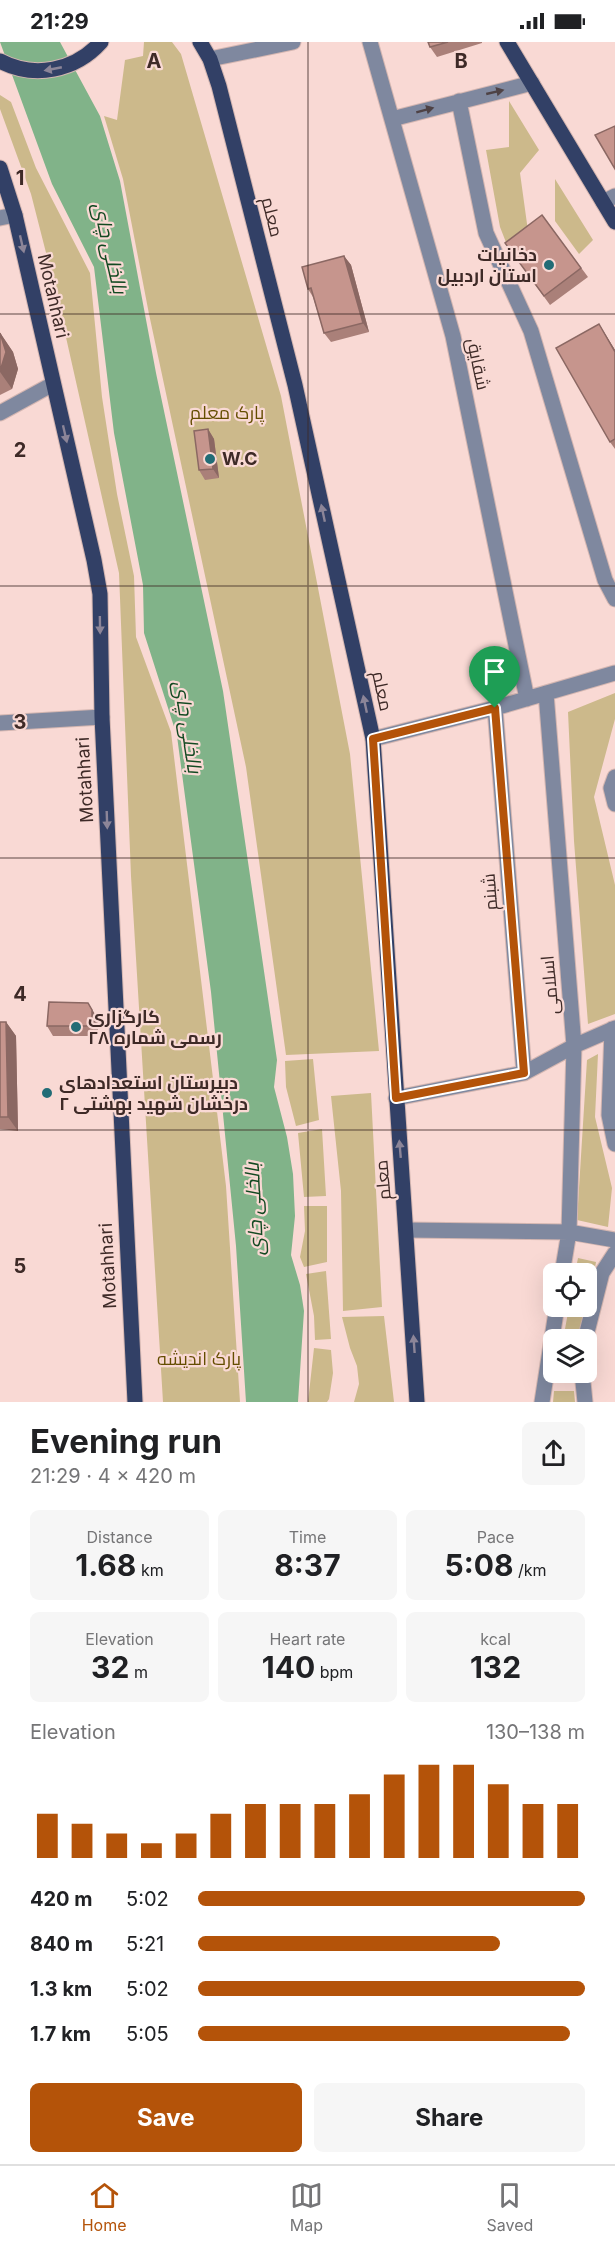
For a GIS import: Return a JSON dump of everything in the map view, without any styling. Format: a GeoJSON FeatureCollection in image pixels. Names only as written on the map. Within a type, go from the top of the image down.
{"type":"FeatureCollection","features":[{"type":"Feature","properties":{"kind":"main road"},"geometry":{"type":"LineString","coordinates":[[0,61],[19,69],[48,70],[74,63],[86,56],[100,42]]}},
{"type":"Feature","properties":{"kind":"main road","name":"معلم"},"geometry":{"type":"LineString","coordinates":[[200,42],[210,59],[219,86],[295,385],[373,739],[417,1402]]}},
{"type":"Feature","properties":{"kind":"main road"},"geometry":{"type":"LineString","coordinates":[[507,42],[609,199],[615,222]]}},
{"type":"Feature","properties":{"kind":"main road","name":"Motahhari"},"geometry":{"type":"LineString","coordinates":[[0,168],[8,217],[53,384],[98,583],[102,717],[135,1402]]}},
{"type":"Feature","properties":{"kind":"street"},"geometry":{"type":"LineString","coordinates":[[210,59],[293,42]]}},
{"type":"Feature","properties":{"kind":"street","name":"شقایق"},"geometry":{"type":"LineString","coordinates":[[370,42],[453,336],[527,699]]}},
{"type":"Feature","properties":{"kind":"street"},"geometry":{"type":"LineString","coordinates":[[392,119],[532,83]]}},
{"type":"Feature","properties":{"kind":"street"},"geometry":{"type":"LineString","coordinates":[[459,101],[486,233],[531,331],[604,580],[615,599]]}},
{"type":"Feature","properties":{"kind":"street"},"geometry":{"type":"LineString","coordinates":[[0,413],[53,384]]}},
{"type":"Feature","properties":{"kind":"street"},"geometry":{"type":"LineString","coordinates":[[373,739],[495,708],[615,673]]}},
{"type":"Feature","properties":{"kind":"street","name":"اسلامی"},"geometry":{"type":"LineString","coordinates":[[546,693],[574,1046],[570,1232],[564,1263]]}},
{"type":"Feature","properties":{"kind":"street","name":"شبنم"},"geometry":{"type":"LineString","coordinates":[[495,708],[524,1073]]}},
{"type":"Feature","properties":{"kind":"street"},"geometry":{"type":"LineString","coordinates":[[0,723],[102,717]]}},
{"type":"Feature","properties":{"kind":"street"},"geometry":{"type":"LineString","coordinates":[[615,777],[611,788],[615,804]]}},
{"type":"Feature","properties":{"kind":"street"},"geometry":{"type":"LineString","coordinates":[[396,1098],[524,1073],[613,1028],[609,1115],[615,1144]]}},
{"type":"Feature","properties":{"kind":"street"},"geometry":{"type":"LineString","coordinates":[[406,1230],[570,1232],[615,1240]]}},
{"type":"Feature","properties":{"kind":"street"},"geometry":{"type":"LineString","coordinates":[[588,1329],[602,1273],[615,1253]]}},
{"type":"Feature","properties":{"kind":"street"},"geometry":{"type":"LineString","coordinates":[[542,1402],[546,1383]]}},
{"type":"Feature","properties":{"kind":"street"},"geometry":{"type":"LineString","coordinates":[[583,1383],[585,1402]]}},
{"type":"Feature","properties":{"kind":"green space","name":"پارک معلم"},"geometry":{"type":"Polygon","coordinates":[[[144,42],[172,42],[181,54],[281,396],[350,754],[379,1051],[286,1055],[246,767],[149,314],[123,179],[104,116],[117,120],[125,60],[143,56],[144,42]]]}},
{"type":"Feature","properties":{"kind":"green space","name":"پارک اندیشه"},"geometry":{"type":"Polygon","coordinates":[[[0,95],[11,102],[36,168],[90,273],[102,397],[117,494],[134,576],[136,637],[171,732],[226,1186],[240,1402],[163,1402],[131,876],[119,573],[54,284],[31,194],[0,109],[0,95]]]}},
{"type":"Feature","properties":{"kind":"green space"},"geometry":{"type":"Polygon","coordinates":[[[509,101],[539,150],[520,173],[528,231],[509,250],[500,227],[486,150],[509,147],[509,101]]]}},
{"type":"Feature","properties":{"kind":"green space"},"geometry":{"type":"Polygon","coordinates":[[[555,179],[593,240],[579,254],[555,221],[555,179]]]}},
{"type":"Feature","properties":{"kind":"green space"},"geometry":{"type":"Polygon","coordinates":[[[615,693],[615,719],[594,797],[615,885],[615,1014],[588,1024],[574,841],[568,712],[615,693]]]}},
{"type":"Feature","properties":{"kind":"green space"},"geometry":{"type":"Polygon","coordinates":[[[598,1054],[595,1117],[612,1188],[608,1227],[577,1220],[587,1060],[598,1054]]]}},
{"type":"Feature","properties":{"kind":"green space"},"geometry":{"type":"Polygon","coordinates":[[[313,1059],[319,1120],[296,1126],[286,1087],[285,1061],[313,1059]]]}},
{"type":"Feature","properties":{"kind":"green space"},"geometry":{"type":"Polygon","coordinates":[[[371,1093],[382,1307],[343,1311],[341,1191],[331,1096],[371,1093]]]}},
{"type":"Feature","properties":{"kind":"green space"},"geometry":{"type":"Polygon","coordinates":[[[322,1129],[326,1196],[304,1197],[298,1133],[322,1129]]]}},
{"type":"Feature","properties":{"kind":"green space"},"geometry":{"type":"Polygon","coordinates":[[[304,1206],[327,1206],[327,1262],[304,1267],[300,1257],[305,1231],[304,1206]]]}},
{"type":"Feature","properties":{"kind":"green space"},"geometry":{"type":"Polygon","coordinates":[[[578,1258],[596,1262],[596,1263],[577,1263],[578,1258]]]}},
{"type":"Feature","properties":{"kind":"green space"},"geometry":{"type":"Polygon","coordinates":[[[326,1271],[331,1339],[315,1340],[314,1316],[306,1274],[326,1271]]]}},
{"type":"Feature","properties":{"kind":"green space"},"geometry":{"type":"Polygon","coordinates":[[[384,1316],[394,1402],[354,1402],[359,1384],[357,1366],[342,1317],[384,1316]]]}},
{"type":"Feature","properties":{"kind":"green space"},"geometry":{"type":"Polygon","coordinates":[[[567,1317],[586,1317],[584,1329],[565,1329],[567,1317]]]}},
{"type":"Feature","properties":{"kind":"green space"},"geometry":{"type":"Polygon","coordinates":[[[314,1348],[331,1350],[333,1373],[327,1402],[308,1402],[314,1348]]]}},
{"type":"Feature","properties":{"kind":"green space"},"geometry":{"type":"Polygon","coordinates":[[[554,1391],[574,1391],[575,1402],[553,1402],[554,1391]]]}},
{"type":"Feature","properties":{"kind":"water","name":"بالخلی چای"},"geometry":{"type":"Polygon","coordinates":[[[0,42],[60,42],[100,116],[120,181],[156,373],[223,691],[277,1060],[274,1087],[287,1137],[293,1174],[295,1216],[291,1255],[300,1285],[304,1311],[298,1402],[246,1402],[236,1246],[211,992],[177,736],[144,633],[143,585],[114,433],[94,267],[52,184],[0,42]]]}},
{"type":"Feature","properties":{"kind":"building"},"geometry":{"type":"Polygon","coordinates":[[[428,42],[448,42],[430,47],[428,42]]]}},
{"type":"Feature","properties":{"kind":"building"},"geometry":{"type":"Polygon","coordinates":[[[615,126],[615,169],[595,135],[615,126]]]}},
{"type":"Feature","properties":{"kind":"building","name":"دخانیات استان اردبیل"},"geometry":{"type":"Polygon","coordinates":[[[542,215],[581,268],[544,296],[505,243],[542,215]]]}},
{"type":"Feature","properties":{"kind":"building"},"geometry":{"type":"Polygon","coordinates":[[[344,256],[363,323],[324,333],[311,288],[308,289],[302,267],[344,256]]]}},
{"type":"Feature","properties":{"kind":"building"},"geometry":{"type":"Polygon","coordinates":[[[599,324],[615,352],[615,439],[610,442],[556,348],[599,324]]]}},
{"type":"Feature","properties":{"kind":"building"},"geometry":{"type":"Polygon","coordinates":[[[0,333],[6,352],[0,371],[0,333]]]}},
{"type":"Feature","properties":{"kind":"building"},"geometry":{"type":"Polygon","coordinates":[[[208,429],[213,469],[199,470],[194,431],[208,429]]]}},
{"type":"Feature","properties":{"kind":"building"},"geometry":{"type":"Polygon","coordinates":[[[49,1002],[88,1003],[92,1010],[92,1026],[47,1026],[49,1002]]]}},
{"type":"Feature","properties":{"kind":"building"},"geometry":{"type":"Polygon","coordinates":[[[0,1022],[6,1022],[8,1117],[0,1117],[0,1022]]]}},
{"type":"Feature","properties":{"kind":"place","name":"دخانیات استان اردبیل"},"geometry":{"type":"Point","coordinates":[549,265]}},
{"type":"Feature","properties":{"kind":"place","name":"W.C"},"geometry":{"type":"Point","coordinates":[210,459]}},
{"type":"Feature","properties":{"kind":"place","name":"کارگزاری رسمی شماره ۲۸"},"geometry":{"type":"Point","coordinates":[76,1027]}},
{"type":"Feature","properties":{"kind":"place","name":"دبیرستان استعدادهای درخشان شهید بهشتی ۲"},"geometry":{"type":"Point","coordinates":[47,1093]}},
{"type":"Feature","properties":{"kind":"route"},"geometry":{"type":"LineString","coordinates":[[495,708],[524,1073],[396,1098],[373,739],[495,708]]}}]}
